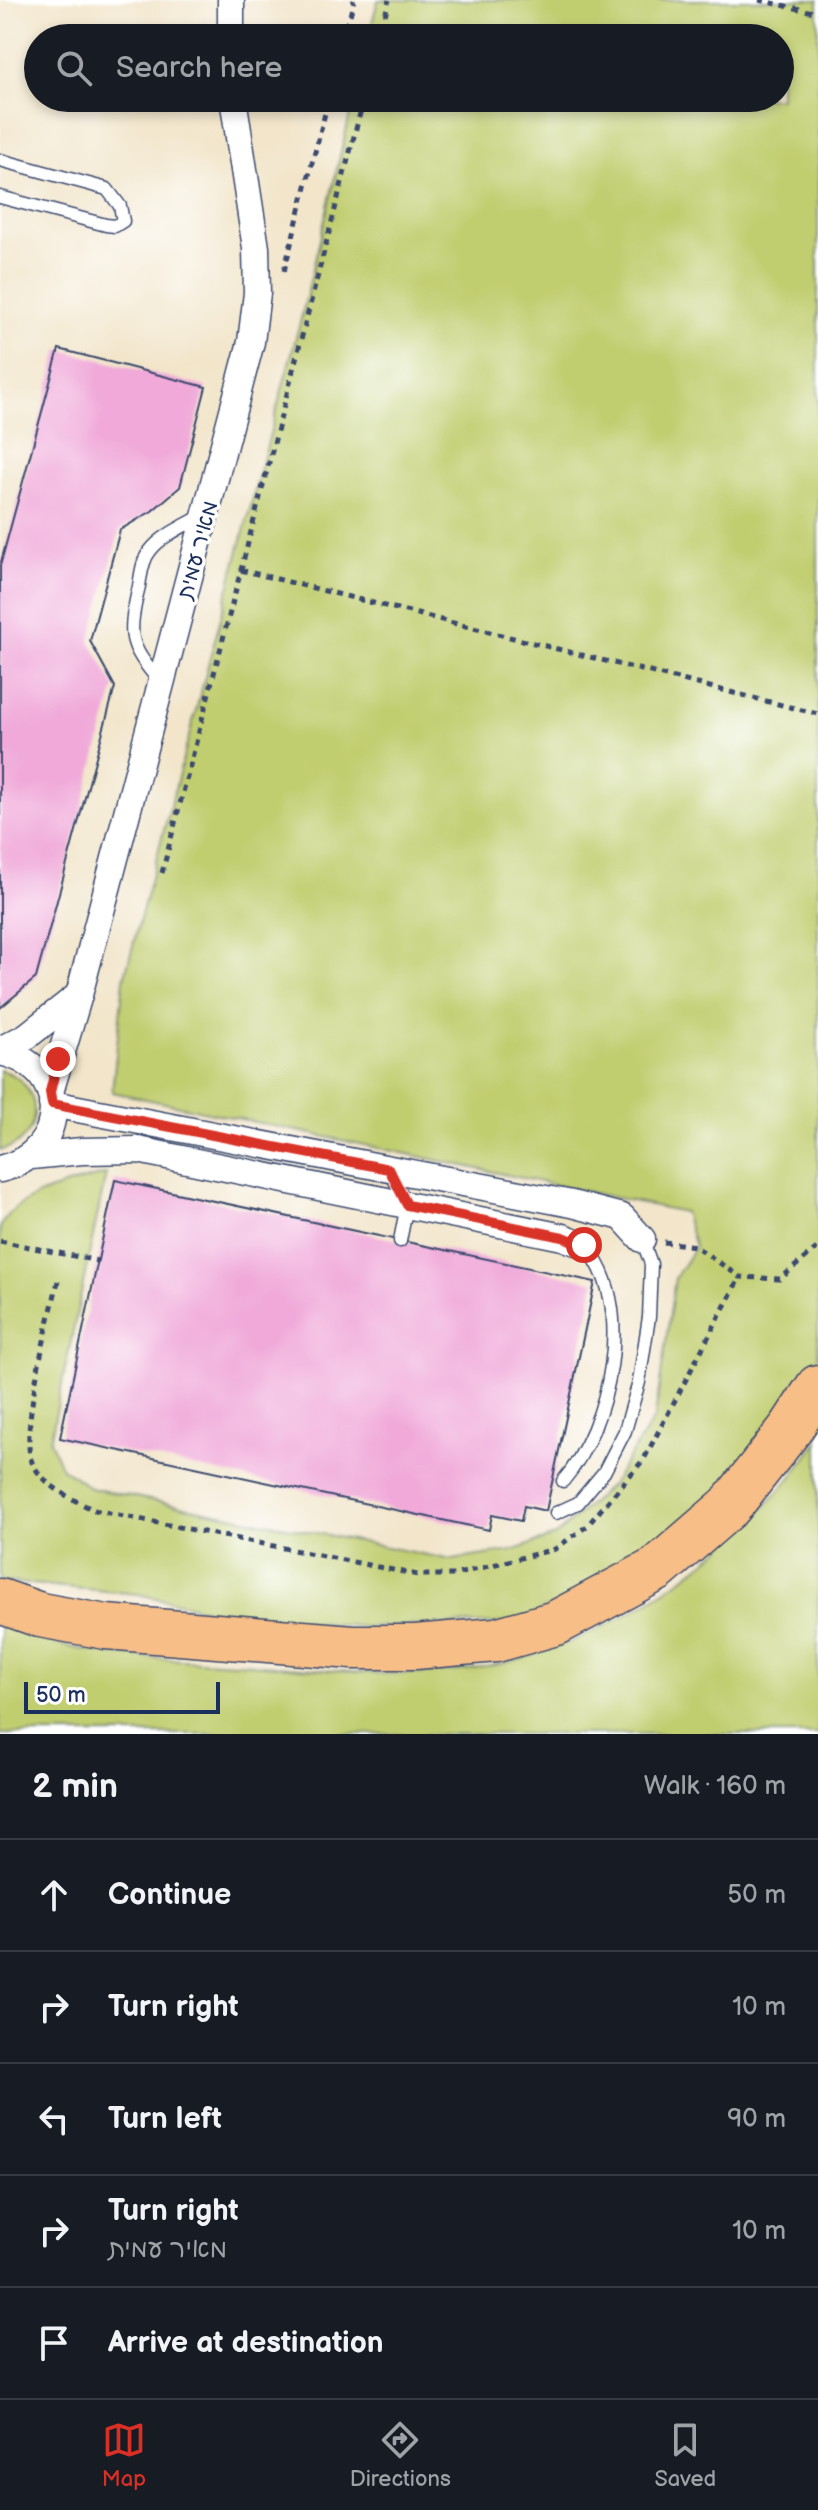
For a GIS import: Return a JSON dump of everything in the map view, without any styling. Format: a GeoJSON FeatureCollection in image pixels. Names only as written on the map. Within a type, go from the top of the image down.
{"type":"FeatureCollection","features":[{"type":"Feature","properties":{"kind":"highway"},"geometry":{"type":"LineString","coordinates":[[0,1601],[40,1615],[106,1627],[353,1647],[415,1647],[496,1640],[556,1623],[657,1569],[730,1506],[791,1428],[818,1387]]}},
{"type":"Feature","properties":{"kind":"street"},"geometry":{"type":"LineString","coordinates":[[231,0],[231,24]]}},
{"type":"Feature","properties":{"kind":"street","name":"מאיר עמית"},"geometry":{"type":"LineString","coordinates":[[12,1169],[44,1142],[51,1126],[51,1098],[251,342],[257,293],[256,248],[235,112]]}},
{"type":"Feature","properties":{"kind":"street"},"geometry":{"type":"LineString","coordinates":[[0,1051],[27,1036],[79,995]]}},
{"type":"Feature","properties":{"kind":"street"},"geometry":{"type":"LineString","coordinates":[[0,1051],[13,1054],[39,1072],[51,1098],[572,1204],[622,1217],[642,1239]]}},
{"type":"Feature","properties":{"kind":"street"},"geometry":{"type":"LineString","coordinates":[[12,1169],[82,1151],[138,1150],[563,1237],[584,1245]]}},
{"type":"Feature","properties":{"kind":"lane"},"geometry":{"type":"LineString","coordinates":[[0,160],[107,189],[120,206],[123,221],[115,226],[106,225],[0,197]]}},
{"type":"Feature","properties":{"kind":"lane"},"geometry":{"type":"LineString","coordinates":[[162,684],[142,660],[133,643],[131,630],[143,565],[148,552],[161,541],[208,513]]}},
{"type":"Feature","properties":{"kind":"lane"},"geometry":{"type":"LineString","coordinates":[[389,1169],[407,1205],[400,1241]]}},
{"type":"Feature","properties":{"kind":"lane"},"geometry":{"type":"LineString","coordinates":[[556,1513],[578,1503],[604,1472],[625,1431],[639,1382],[649,1317],[651,1264],[642,1239]]}},
{"type":"Feature","properties":{"kind":"lane"},"geometry":{"type":"LineString","coordinates":[[563,1481],[579,1463],[605,1398],[612,1350],[612,1312],[598,1260],[584,1245]]}},
{"type":"Feature","properties":{"kind":"path"},"geometry":{"type":"LineString","coordinates":[[348,24],[354,0]]}},
{"type":"Feature","properties":{"kind":"path"},"geometry":{"type":"LineString","coordinates":[[383,24],[389,0]]}},
{"type":"Feature","properties":{"kind":"path"},"geometry":{"type":"LineString","coordinates":[[759,0],[818,13]]}},
{"type":"Feature","properties":{"kind":"path"},"geometry":{"type":"LineString","coordinates":[[162,873],[360,112]]}},
{"type":"Feature","properties":{"kind":"path"},"geometry":{"type":"LineString","coordinates":[[241,570],[818,714]]}},
{"type":"Feature","properties":{"kind":"path"},"geometry":{"type":"LineString","coordinates":[[642,1239],[695,1246],[740,1277],[780,1279],[818,1247]]}},
{"type":"Feature","properties":{"kind":"path"},"geometry":{"type":"LineString","coordinates":[[0,1241],[98,1261]]}},
{"type":"Feature","properties":{"kind":"path"},"geometry":{"type":"LineString","coordinates":[[58,1281],[29,1433],[32,1461],[48,1483],[94,1510],[418,1575],[454,1575],[555,1549],[587,1526],[644,1459],[740,1277]]}},
{"type":"Feature","properties":{"kind":"green space"},"geometry":{"type":"Polygon","coordinates":[[[378,0],[818,0],[818,1357],[785,1412],[693,1522],[632,1570],[514,1623],[366,1627],[224,1613],[138,1594],[0,1581],[0,1228],[7,1216],[31,1198],[106,1174],[50,1441],[61,1467],[90,1488],[452,1560],[512,1551],[555,1536],[611,1485],[655,1417],[675,1278],[695,1247],[684,1212],[112,1092],[124,979],[302,315],[351,112],[794,112],[794,24],[372,24],[378,0]]]}},
{"type":"Feature","properties":{"kind":"green space"},"geometry":{"type":"Polygon","coordinates":[[[0,1070],[15,1076],[25,1086],[32,1098],[34,1111],[26,1136],[15,1145],[0,1150],[0,1070]]]}},
{"type":"Feature","properties":{"kind":"green space"},"geometry":{"type":"Polygon","coordinates":[[[818,1441],[818,1734],[0,1734],[0,1624],[58,1644],[116,1655],[410,1674],[467,1670],[518,1660],[569,1642],[618,1619],[665,1591],[709,1558],[750,1522],[787,1482],[818,1441]]]}},
{"type":"Feature","properties":{"kind":"building"},"geometry":{"type":"Polygon","coordinates":[[[59,349],[206,387],[180,487],[152,511],[120,530],[90,641],[115,687],[36,978],[0,1008],[0,566],[59,349]]]}},
{"type":"Feature","properties":{"kind":"building"},"geometry":{"type":"Polygon","coordinates":[[[115,1180],[595,1282],[546,1511],[524,1506],[521,1521],[492,1515],[489,1530],[60,1438],[115,1180]]]}},
{"type":"Feature","properties":{"kind":"route"},"geometry":{"type":"LineString","coordinates":[[58,1059],[50,1092],[52,1104],[389,1169],[407,1205],[563,1237],[584,1245]]}}]}
